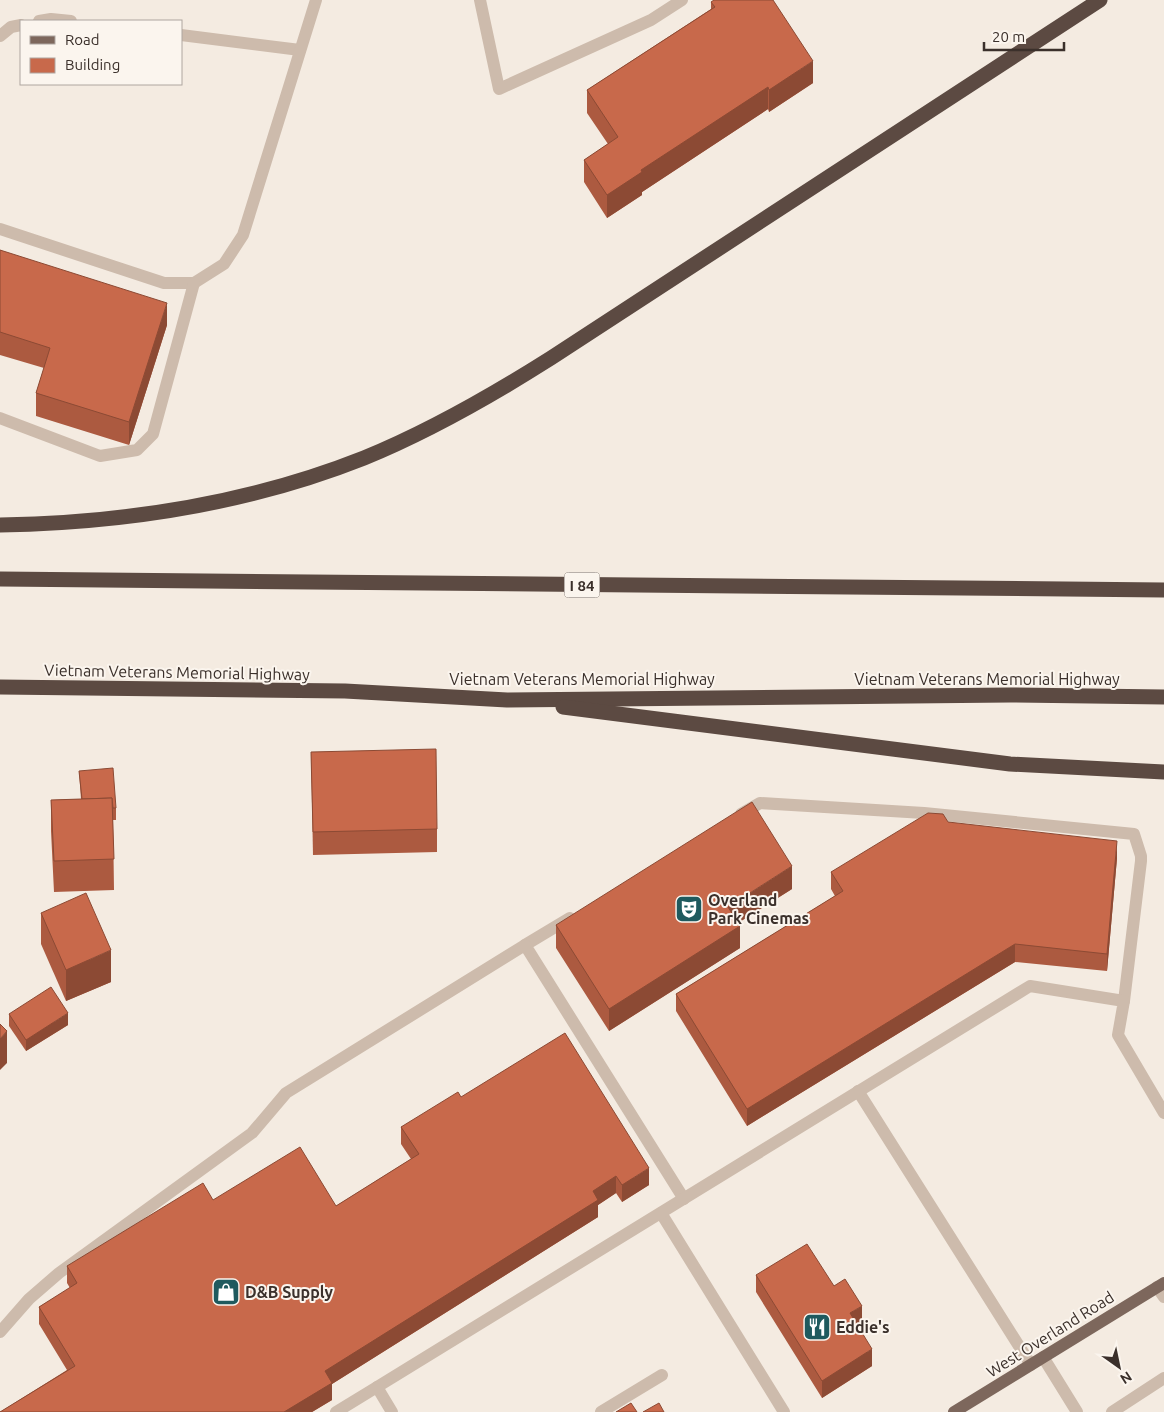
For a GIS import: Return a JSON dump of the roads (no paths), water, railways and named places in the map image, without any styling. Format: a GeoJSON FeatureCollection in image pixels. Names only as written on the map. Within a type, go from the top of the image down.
{"type":"FeatureCollection","features":[{"type":"Feature","properties":{"kind":"highway"},"geometry":{"type":"LineString","coordinates":[[0,525],[98,520],[163,512],[218,502],[282,486],[333,469],[380,451],[441,423],[492,395],[551,358],[1100,0]]}},
{"type":"Feature","properties":{"kind":"highway","name":"I 84"},"geometry":{"type":"LineString","coordinates":[[0,579],[1164,590]]}},
{"type":"Feature","properties":{"kind":"highway","name":"Vietnam Veterans Memorial Highway"},"geometry":{"type":"LineString","coordinates":[[0,687],[345,691],[507,700],[1010,695],[1164,697]]}},
{"type":"Feature","properties":{"kind":"highway"},"geometry":{"type":"LineString","coordinates":[[507,700],[1010,764],[1164,772]]}},
{"type":"Feature","properties":{"kind":"main road","name":"West Overland Road"},"geometry":{"type":"LineString","coordinates":[[954,1412],[1042,1357],[1162,1289]]}},
{"type":"Feature","properties":{"kind":"lane"},"geometry":{"type":"LineString","coordinates":[[0,229],[164,283],[194,283],[224,264],[243,235],[316,0]]}},
{"type":"Feature","properties":{"kind":"lane"},"geometry":{"type":"LineString","coordinates":[[480,0],[499,89],[651,20],[682,0]]}},
{"type":"Feature","properties":{"kind":"lane"},"geometry":{"type":"LineString","coordinates":[[45,20],[61,20]]}},
{"type":"Feature","properties":{"kind":"lane"},"geometry":{"type":"LineString","coordinates":[[0,36],[11,27],[20,25]]}},
{"type":"Feature","properties":{"kind":"lane"},"geometry":{"type":"LineString","coordinates":[[182,35],[300,50]]}},
{"type":"Feature","properties":{"kind":"lane"},"geometry":{"type":"LineString","coordinates":[[0,418],[100,456],[137,450],[153,434],[194,283]]}},
{"type":"Feature","properties":{"kind":"lane"},"geometry":{"type":"LineString","coordinates":[[727,822],[760,803],[924,813],[1134,834],[1141,862],[1118,1035],[1164,1113]]}},
{"type":"Feature","properties":{"kind":"lane"},"geometry":{"type":"LineString","coordinates":[[0,1332],[30,1299],[60,1273],[252,1133],[286,1093],[580,912]]}},
{"type":"Feature","properties":{"kind":"lane"},"geometry":{"type":"LineString","coordinates":[[525,945],[684,1199]]}},
{"type":"Feature","properties":{"kind":"lane"},"geometry":{"type":"LineString","coordinates":[[336,1412],[1030,986],[1124,1001]]}},
{"type":"Feature","properties":{"kind":"lane"},"geometry":{"type":"LineString","coordinates":[[858,1092],[1031,1365]]}},
{"type":"Feature","properties":{"kind":"lane"},"geometry":{"type":"LineString","coordinates":[[661,1213],[784,1412]]}},
{"type":"Feature","properties":{"kind":"lane"},"geometry":{"type":"LineString","coordinates":[[1042,1357],[1077,1412]]}},
{"type":"Feature","properties":{"kind":"lane"},"geometry":{"type":"LineString","coordinates":[[601,1412],[662,1375]]}},
{"type":"Feature","properties":{"kind":"lane"},"geometry":{"type":"LineString","coordinates":[[1112,1412],[1164,1378]]}},
{"type":"Feature","properties":{"kind":"lane"},"geometry":{"type":"LineString","coordinates":[[377,1388],[392,1412]]}},
{"type":"Feature","properties":{"kind":"place","name":"Overland Park Cinemas"},"geometry":{"type":"Point","coordinates":[689,909]}},
{"type":"Feature","properties":{"kind":"place","name":"D&B Supply"},"geometry":{"type":"Point","coordinates":[226,1292]}},
{"type":"Feature","properties":{"kind":"place","name":"Eddie's"},"geometry":{"type":"Point","coordinates":[817,1327]}}]}
